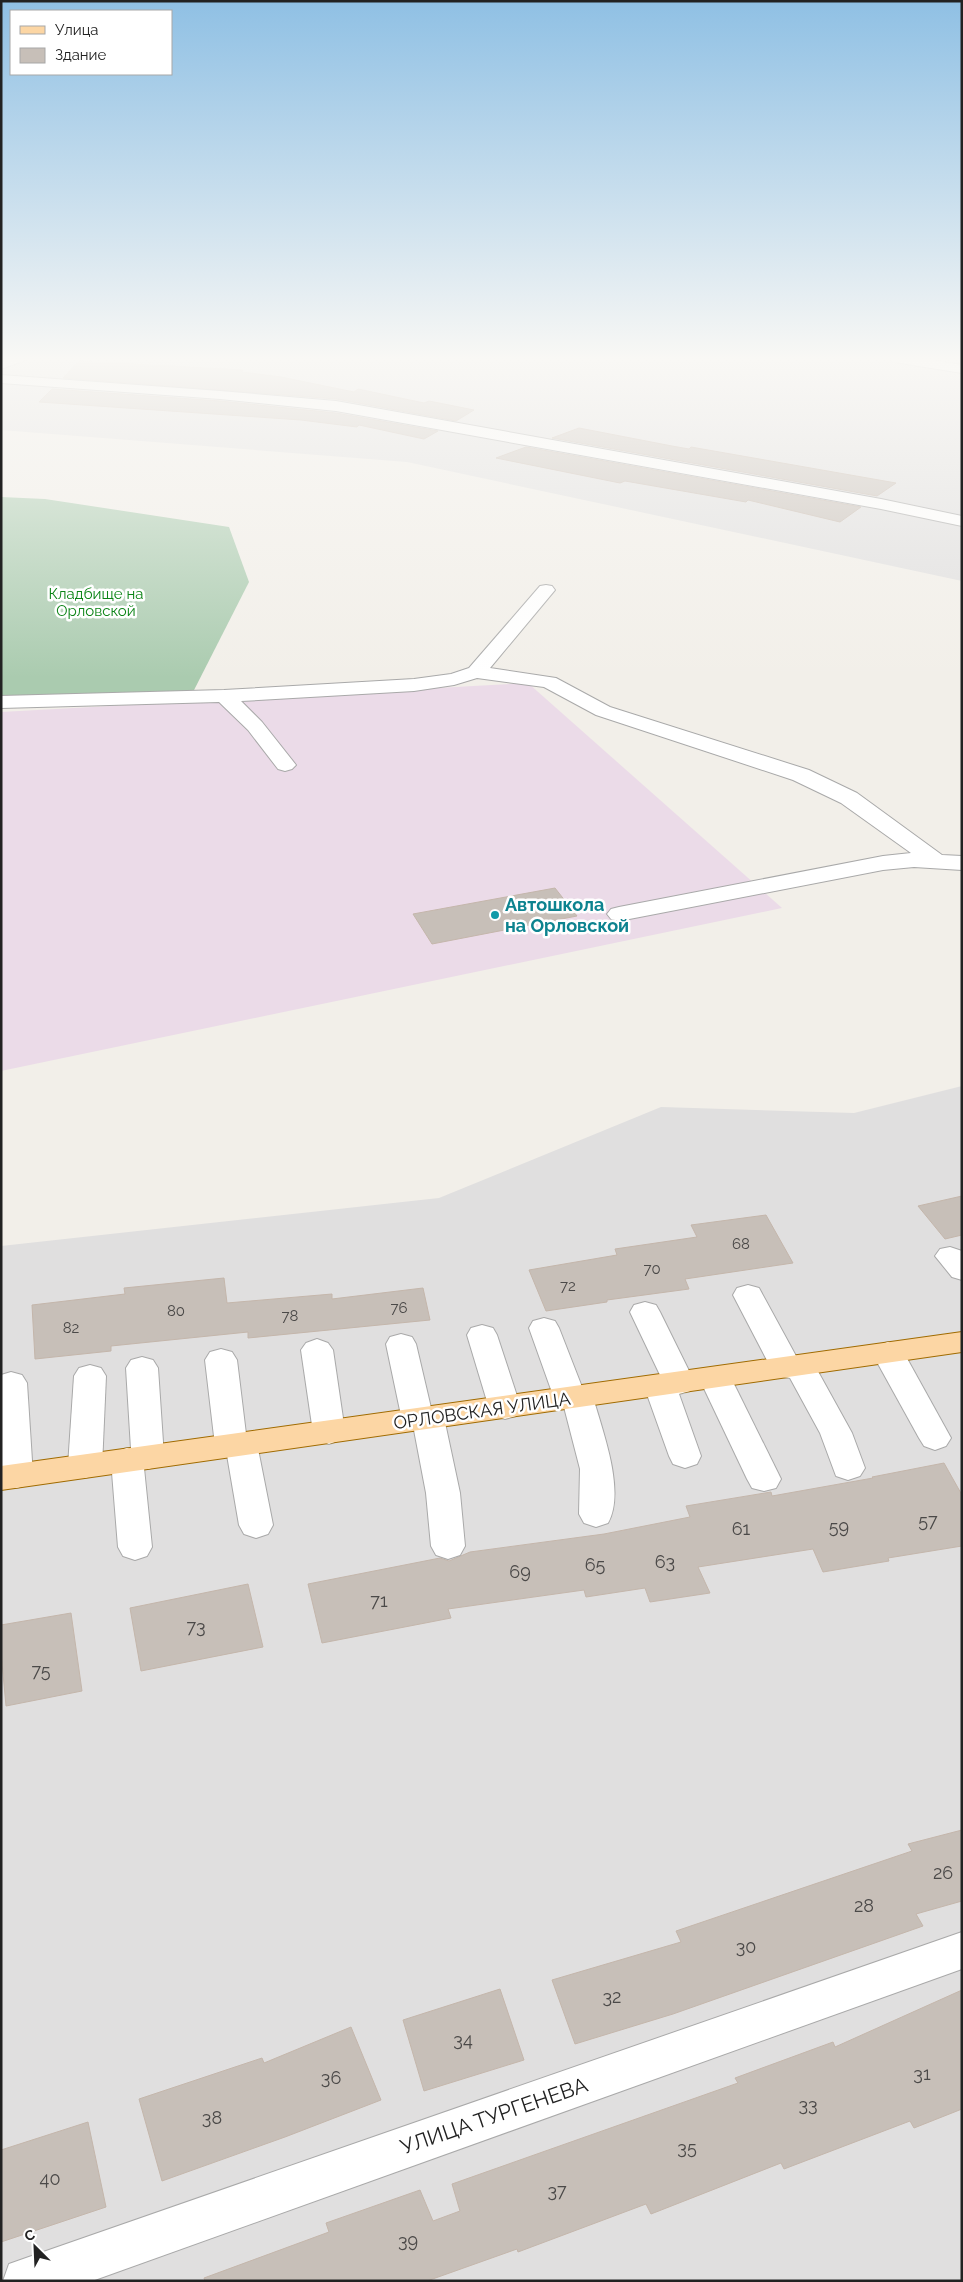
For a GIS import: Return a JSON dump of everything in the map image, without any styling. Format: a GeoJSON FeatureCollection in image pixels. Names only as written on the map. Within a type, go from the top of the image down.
{"type":"FeatureCollection","features":[{"type":"Feature","properties":{"kind":"main road","name":"ОРЛОВСКАЯ УЛИЦА"},"geometry":{"type":"LineString","coordinates":[[8,1476],[669,1385],[962,1342]]}},
{"type":"Feature","properties":{"kind":"street"},"geometry":{"type":"LineString","coordinates":[[661,464],[881,504],[962,521]]}},
{"type":"Feature","properties":{"kind":"street"},"geometry":{"type":"LineString","coordinates":[[476,672],[546,590]]}},
{"type":"Feature","properties":{"kind":"street"},"geometry":{"type":"LineString","coordinates":[[1,702],[224,696],[414,685],[454,679],[476,672],[549,682],[604,711],[800,775],[849,798],[936,861]]}},
{"type":"Feature","properties":{"kind":"street"},"geometry":{"type":"LineString","coordinates":[[224,696],[255,726],[285,765]]}},
{"type":"Feature","properties":{"kind":"street"},"geometry":{"type":"LineString","coordinates":[[619,914],[874,864],[914,860],[962,863]]}},
{"type":"Feature","properties":{"kind":"street"},"geometry":{"type":"LineString","coordinates":[[748,1295],[836,1433],[848,1468]]}},
{"type":"Feature","properties":{"kind":"street"},"geometry":{"type":"LineString","coordinates":[[645,1312],[669,1385],[685,1456]]}},
{"type":"Feature","properties":{"kind":"street"},"geometry":{"type":"LineString","coordinates":[[544,1328],[573,1398],[597,1470],[596,1514]]}},
{"type":"Feature","properties":{"kind":"street"},"geometry":{"type":"LineString","coordinates":[[482,1335],[504,1408]]}},
{"type":"Feature","properties":{"kind":"street"},"geometry":{"type":"LineString","coordinates":[[401,1344],[443,1493],[448,1546]]}},
{"type":"Feature","properties":{"kind":"street"},"geometry":{"type":"LineString","coordinates":[[317,1350],[329,1432]]}},
{"type":"Feature","properties":{"kind":"street"},"geometry":{"type":"LineString","coordinates":[[888,1353],[935,1438]]}},
{"type":"Feature","properties":{"kind":"street"},"geometry":{"type":"LineString","coordinates":[[222,1360],[236,1445],[256,1525]]}},
{"type":"Feature","properties":{"kind":"street"},"geometry":{"type":"LineString","coordinates":[[135,1547],[142,1368]]}},
{"type":"Feature","properties":{"kind":"street"},"geometry":{"type":"LineString","coordinates":[[86,1466],[90,1376]]}},
{"type":"Feature","properties":{"kind":"street"},"geometry":{"type":"LineString","coordinates":[[715,1378],[764,1479]]}},
{"type":"Feature","properties":{"kind":"street"},"geometry":{"type":"LineString","coordinates":[[8,1476],[11,1383]]}},
{"type":"Feature","properties":{"kind":"street","name":"УЛИЦА ТУРГЕНЕВА"},"geometry":{"type":"LineString","coordinates":[[26,2281],[962,1950]]}},
{"type":"Feature","properties":{"kind":"shaded area"},"geometry":{"type":"Polygon","coordinates":[[[419,464],[962,464],[962,581],[419,464]]]}},
{"type":"Feature","properties":{"kind":"shaded area"},"geometry":{"type":"Polygon","coordinates":[[[528,683],[782,908],[1,1071],[1,712],[528,683]]]}},
{"type":"Feature","properties":{"kind":"shaded area"},"geometry":{"type":"Polygon","coordinates":[[[962,1086],[962,2281],[1,2281],[1,1246],[439,1198],[661,1107],[854,1113],[962,1086]]]}},
{"type":"Feature","properties":{"kind":"green space","name":"Кладбище на Орловской"},"geometry":{"type":"Polygon","coordinates":[[[1,497],[45,499],[229,527],[249,582],[191,696],[1,697],[1,497]]]}},
{"type":"Feature","properties":{"kind":"building"},"geometry":{"type":"Polygon","coordinates":[[[528,464],[624,464],[861,507],[840,522],[748,500],[746,502],[625,481],[620,483],[528,464]]]}},
{"type":"Feature","properties":{"kind":"building"},"geometry":{"type":"Polygon","coordinates":[[[700,464],[791,464],[896,483],[877,496],[700,464]]]}},
{"type":"Feature","properties":{"kind":"building","name":"Автошкола на Орловской"},"geometry":{"type":"Polygon","coordinates":[[[555,888],[577,916],[432,944],[413,914],[555,888]]]}},
{"type":"Feature","properties":{"kind":"building"},"geometry":{"type":"Polygon","coordinates":[[[962,1196],[962,1235],[945,1239],[918,1206],[962,1196]]]}},
{"type":"Feature","properties":{"kind":"building"},"geometry":{"type":"Polygon","coordinates":[[[766,1215],[793,1263],[685,1279],[689,1289],[607,1300],[607,1302],[546,1311],[529,1270],[617,1255],[615,1249],[697,1237],[691,1225],[766,1215]]]}},
{"type":"Feature","properties":{"kind":"building"},"geometry":{"type":"Polygon","coordinates":[[[224,1278],[227,1303],[332,1294],[332,1299],[423,1288],[430,1320],[248,1338],[248,1332],[111,1346],[111,1351],[35,1359],[32,1305],[125,1294],[124,1288],[224,1278]]]}},
{"type":"Feature","properties":{"kind":"building"},"geometry":{"type":"Polygon","coordinates":[[[944,1463],[962,1495],[962,1546],[888,1558],[889,1561],[823,1572],[813,1549],[698,1567],[710,1593],[650,1602],[645,1588],[586,1597],[584,1590],[448,1609],[451,1618],[322,1643],[308,1584],[440,1558],[449,1561],[470,1552],[604,1534],[690,1517],[686,1506],[771,1492],[772,1496],[944,1463]]]}},
{"type":"Feature","properties":{"kind":"building"},"geometry":{"type":"Polygon","coordinates":[[[248,1584],[263,1647],[141,1671],[130,1608],[248,1584]]]}},
{"type":"Feature","properties":{"kind":"building"},"geometry":{"type":"Polygon","coordinates":[[[71,1613],[82,1691],[6,1706],[1,1652],[1,1625],[71,1613]]]}},
{"type":"Feature","properties":{"kind":"building"},"geometry":{"type":"Polygon","coordinates":[[[962,1830],[962,1901],[916,1914],[923,1926],[673,2014],[575,2044],[552,1980],[681,1942],[676,1931],[912,1851],[908,1844],[962,1830]]]}},
{"type":"Feature","properties":{"kind":"building"},"geometry":{"type":"Polygon","coordinates":[[[500,1989],[524,2060],[424,2091],[403,2020],[500,1989]]]}},
{"type":"Feature","properties":{"kind":"building"},"geometry":{"type":"Polygon","coordinates":[[[962,1990],[962,2109],[914,2128],[910,2121],[784,2169],[781,2163],[651,2214],[646,2204],[518,2252],[517,2249],[427,2281],[205,2281],[204,2278],[329,2232],[326,2223],[420,2190],[433,2221],[460,2211],[452,2184],[738,2083],[735,2078],[833,2042],[835,2047],[962,1990]]]}},
{"type":"Feature","properties":{"kind":"building"},"geometry":{"type":"Polygon","coordinates":[[[351,2027],[381,2100],[162,2181],[139,2099],[262,2058],[264,2063],[351,2027]]]}},
{"type":"Feature","properties":{"kind":"building"},"geometry":{"type":"Polygon","coordinates":[[[88,2122],[106,2207],[1,2242],[1,2150],[88,2122]]]}},
{"type":"Feature","properties":{"kind":"place","name":"Автошкола на Орловской"},"geometry":{"type":"Point","coordinates":[495,915]}}]}
